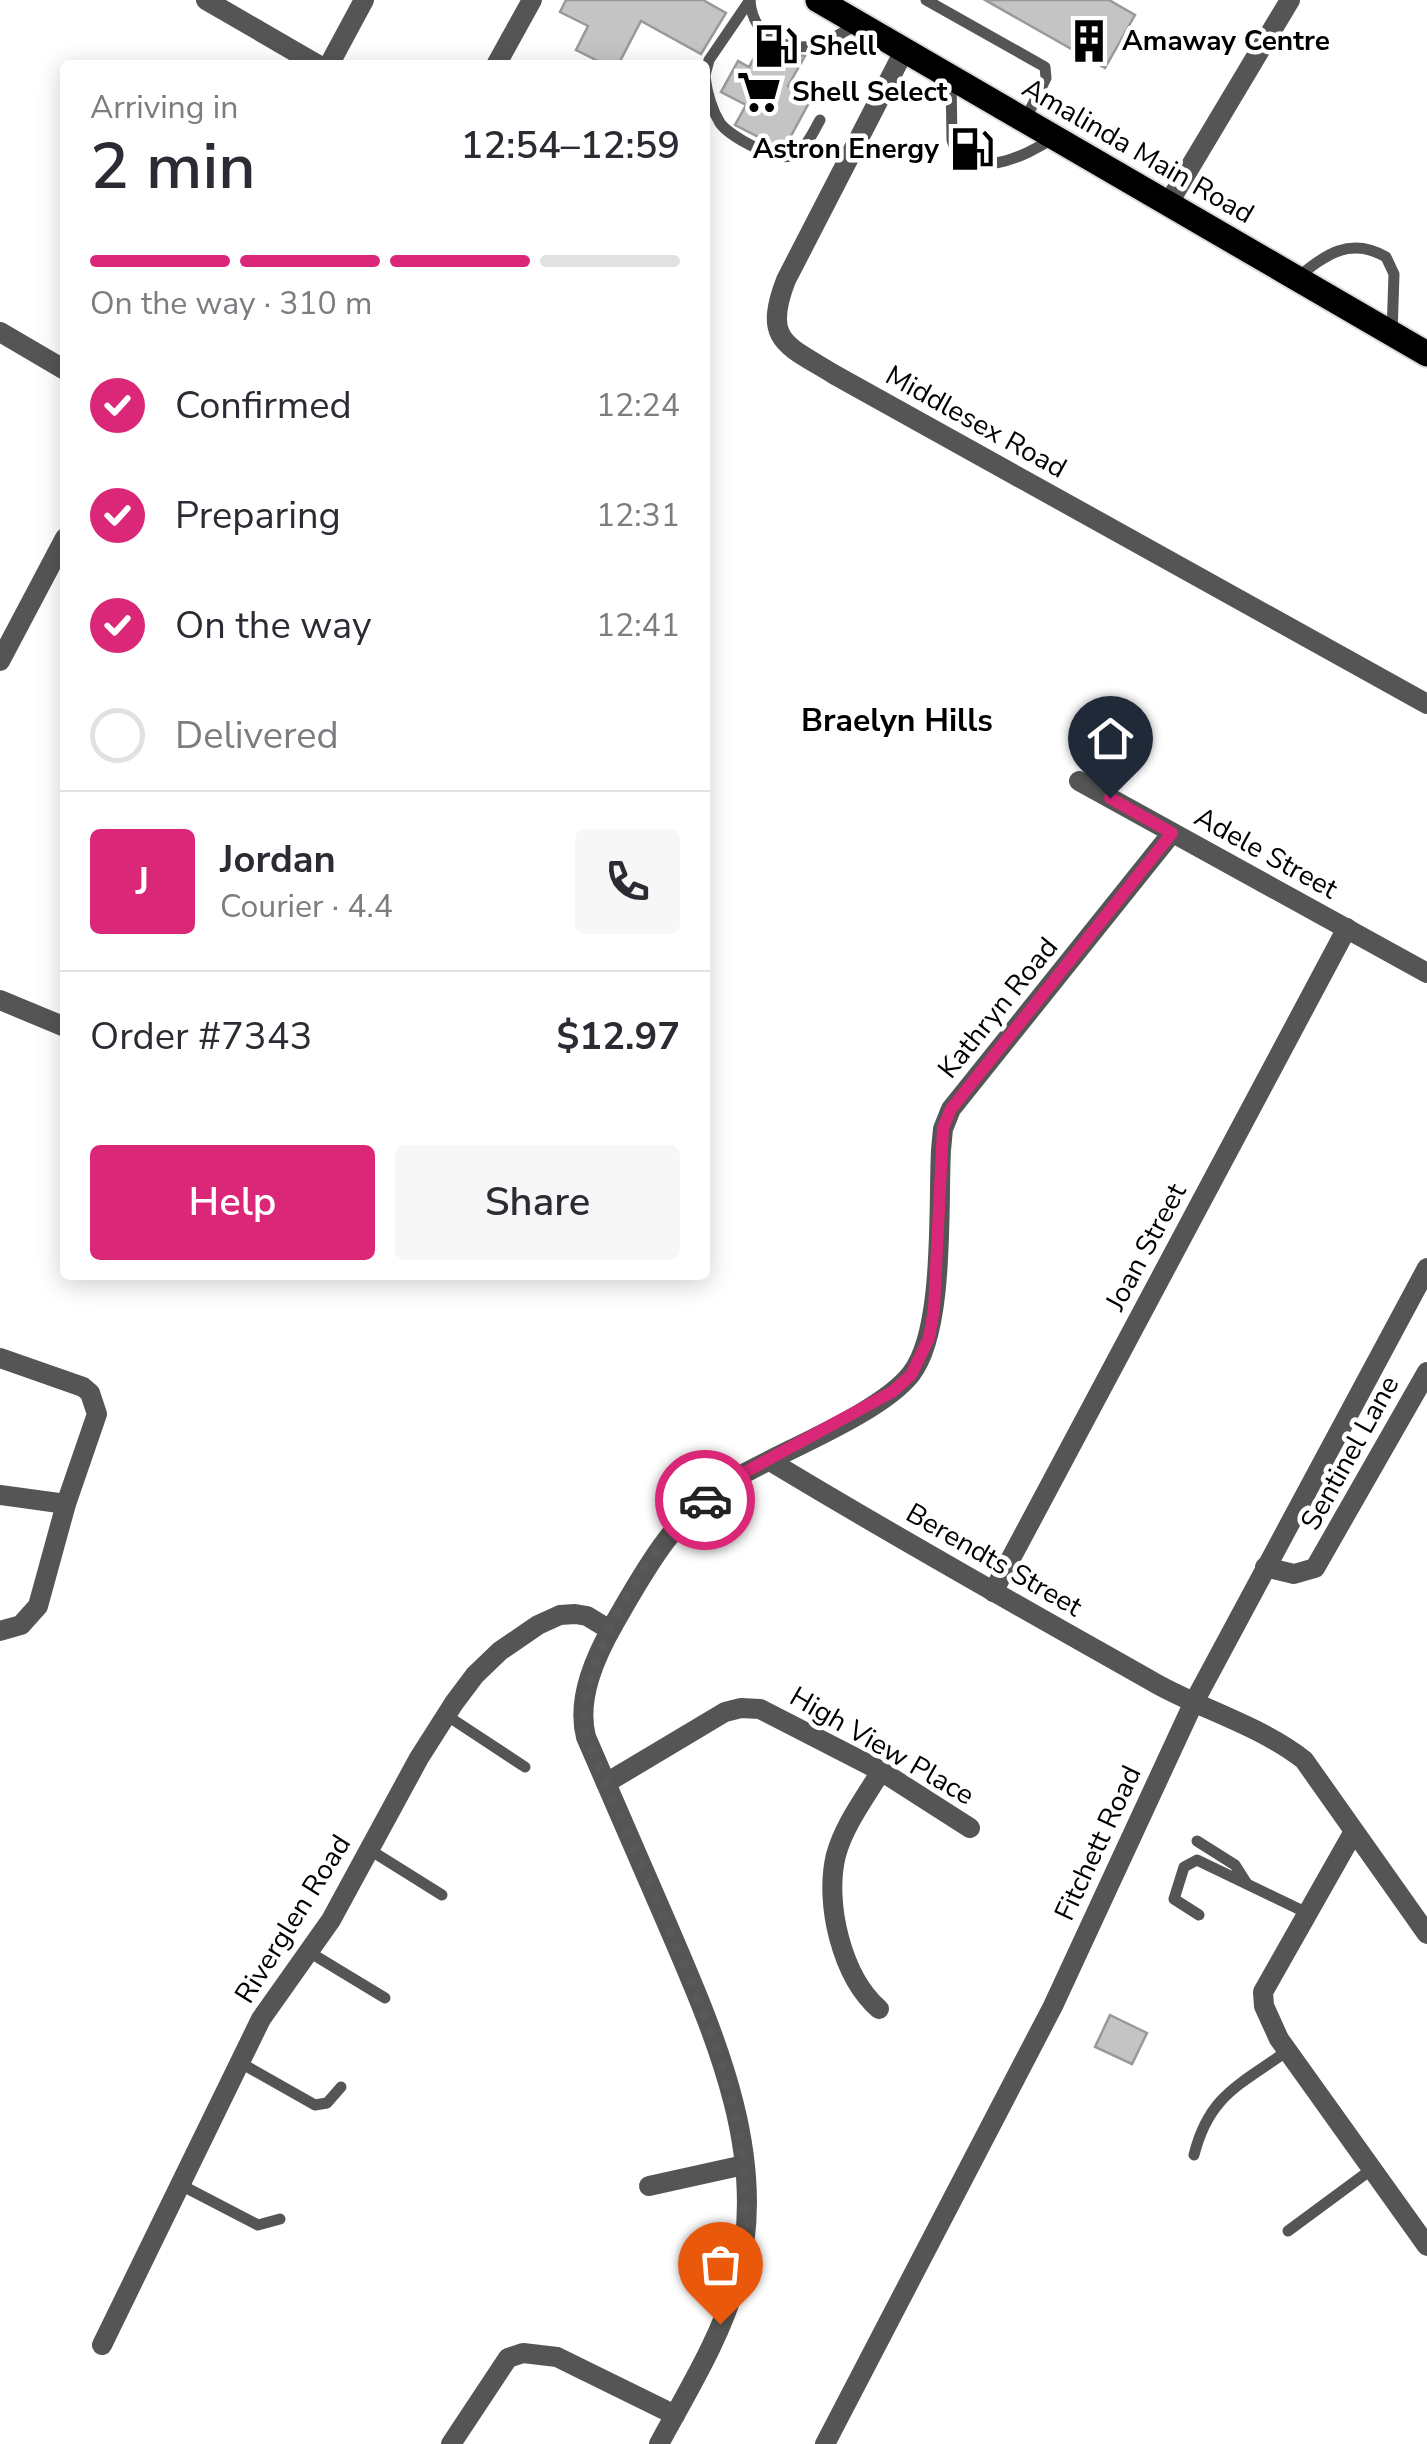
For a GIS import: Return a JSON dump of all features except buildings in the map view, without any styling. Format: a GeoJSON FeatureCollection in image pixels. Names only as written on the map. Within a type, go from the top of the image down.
{"type":"FeatureCollection","features":[{"type":"Feature","properties":{"kind":"main road","name":"Amalinda Main Road"},"geometry":{"type":"LineString","coordinates":[[818,0],[1427,354]]}},
{"type":"Feature","properties":{"kind":"street"},"geometry":{"type":"LineString","coordinates":[[206,0],[309,60]]}},
{"type":"Feature","properties":{"kind":"street"},"geometry":{"type":"LineString","coordinates":[[332,60],[364,0]]}},
{"type":"Feature","properties":{"kind":"street"},"geometry":{"type":"LineString","coordinates":[[499,60],[532,0]]}},
{"type":"Feature","properties":{"kind":"street"},"geometry":{"type":"LineString","coordinates":[[1168,204],[1290,0]]}},
{"type":"Feature","properties":{"kind":"street","name":"Middlesex Road"},"geometry":{"type":"LineString","coordinates":[[904,51],[786,280],[775,317],[777,333],[790,347],[835,375],[1427,704]]}},
{"type":"Feature","properties":{"kind":"street"},"geometry":{"type":"LineString","coordinates":[[0,332],[60,367]]}},
{"type":"Feature","properties":{"kind":"street"},"geometry":{"type":"LineString","coordinates":[[0,661],[60,547]]}},
{"type":"Feature","properties":{"kind":"street","name":"Adele Street"},"geometry":{"type":"LineString","coordinates":[[1080,781],[1427,973]]}},
{"type":"Feature","properties":{"kind":"street","name":"Kathryn Road"},"geometry":{"type":"LineString","coordinates":[[659,2444],[724,2315],[738,2278],[746,2217],[744,2164],[723,2064],[586,1736],[582,1708],[585,1690],[610,1630],[655,1552],[712,1493],[862,1411],[911,1375],[929,1338],[934,1309],[940,1150],[951,1109],[1172,833]]}},
{"type":"Feature","properties":{"kind":"street","name":"Joan Street"},"geometry":{"type":"LineString","coordinates":[[994,1592],[1346,928]]}},
{"type":"Feature","properties":{"kind":"street"},"geometry":{"type":"LineString","coordinates":[[0,1000],[60,1025]]}},
{"type":"Feature","properties":{"kind":"street","name":"Fitchett Road"},"geometry":{"type":"LineString","coordinates":[[825,2444],[1053,2006],[1192,1704],[1427,1268]]}},
{"type":"Feature","properties":{"kind":"street"},"geometry":{"type":"LineString","coordinates":[[0,1358],[83,1387],[97,1414],[66,1504],[38,1606],[22,1625],[0,1630]]}},
{"type":"Feature","properties":{"kind":"street","name":"Sentinel Lane"},"geometry":{"type":"LineString","coordinates":[[1265,1567],[1294,1574],[1315,1568],[1427,1372]]}},
{"type":"Feature","properties":{"kind":"street","name":"Berendts Street"},"geometry":{"type":"LineString","coordinates":[[770,1461],[1192,1704],[1272,1740],[1304,1760],[1427,1934]]}},
{"type":"Feature","properties":{"kind":"street"},"geometry":{"type":"LineString","coordinates":[[0,1495],[66,1504]]}},
{"type":"Feature","properties":{"kind":"street","name":"Riverglen Road"},"geometry":{"type":"LineString","coordinates":[[102,2345],[261,2020],[309,1952],[446,1716],[475,1675],[538,1624],[560,1615],[587,1616],[610,1630]]}},
{"type":"Feature","properties":{"kind":"street","name":"High View Place"},"geometry":{"type":"LineString","coordinates":[[606,1783],[704,1723],[741,1708],[760,1709],[880,1771],[970,1828]]}},
{"type":"Feature","properties":{"kind":"street"},"geometry":{"type":"LineString","coordinates":[[879,2010],[866,1998],[847,1965],[838,1930],[834,1882],[844,1834],[880,1771]]}},
{"type":"Feature","properties":{"kind":"street"},"geometry":{"type":"LineString","coordinates":[[1353,1834],[1263,1992],[1269,2022],[1287,2050],[1427,2246]]}},
{"type":"Feature","properties":{"kind":"street"},"geometry":{"type":"LineString","coordinates":[[649,2186],[744,2164]]}},
{"type":"Feature","properties":{"kind":"street"},"geometry":{"type":"LineString","coordinates":[[451,2444],[508,2358],[523,2352],[557,2356],[675,2415]]}},
{"type":"Feature","properties":{"kind":"lane"},"geometry":{"type":"LineString","coordinates":[[709,60],[750,0],[758,29],[795,47],[820,44],[858,24]]}},
{"type":"Feature","properties":{"kind":"lane"},"geometry":{"type":"LineString","coordinates":[[926,0],[1044,67],[1046,78],[1025,120]]}},
{"type":"Feature","properties":{"kind":"lane"},"geometry":{"type":"LineString","coordinates":[[951,78],[952,140],[955,149],[970,162],[992,164],[1022,155],[1055,137]]}},
{"type":"Feature","properties":{"kind":"lane"},"geometry":{"type":"LineString","coordinates":[[710,99],[722,126],[766,154],[786,158],[802,150],[820,120]]}},
{"type":"Feature","properties":{"kind":"lane"},"geometry":{"type":"LineString","coordinates":[[1297,278],[1324,256],[1344,248],[1367,249],[1386,257],[1394,274],[1392,334]]}},
{"type":"Feature","properties":{"kind":"lane"},"geometry":{"type":"LineString","coordinates":[[446,1716],[526,1767]]}},
{"type":"Feature","properties":{"kind":"lane"},"geometry":{"type":"LineString","coordinates":[[1197,1841],[1235,1865],[1247,1884]]}},
{"type":"Feature","properties":{"kind":"lane"},"geometry":{"type":"LineString","coordinates":[[370,1850],[442,1895]]}},
{"type":"Feature","properties":{"kind":"lane"},"geometry":{"type":"LineString","coordinates":[[1199,1915],[1174,1899],[1178,1878],[1191,1861],[1197,1860],[1306,1913]]}},
{"type":"Feature","properties":{"kind":"lane"},"geometry":{"type":"LineString","coordinates":[[309,1952],[385,1998]]}},
{"type":"Feature","properties":{"kind":"lane"},"geometry":{"type":"LineString","coordinates":[[1194,2155],[1214,2106],[1287,2050]]}},
{"type":"Feature","properties":{"kind":"lane"},"geometry":{"type":"LineString","coordinates":[[239,2062],[316,2104],[328,2103],[340,2087]]}},
{"type":"Feature","properties":{"kind":"lane"},"geometry":{"type":"LineString","coordinates":[[1288,2231],[1372,2169]]}},
{"type":"Feature","properties":{"kind":"lane"},"geometry":{"type":"LineString","coordinates":[[179,2184],[258,2225],[280,2219]]}},
{"type":"Feature","properties":{"kind":"way so far"},"geometry":{"type":"LineString","coordinates":[[705,1500],[655,1552],[610,1630],[585,1690],[582,1708],[586,1736],[693,1985],[728,2080],[737,2118],[746,2217],[738,2278],[720,2324]]}},
{"type":"Feature","properties":{"kind":"place","name":"Amaway Centre"},"geometry":{"type":"Point","coordinates":[1089,41]}},
{"type":"Feature","properties":{"kind":"place","name":"Shell"},"geometry":{"type":"Point","coordinates":[776,46]}},
{"type":"Feature","properties":{"kind":"place","name":"Shell Select"},"geometry":{"type":"Point","coordinates":[759,92]}},
{"type":"Feature","properties":{"kind":"place","name":"Astron Energy"},"geometry":{"type":"Point","coordinates":[972,149]}},
{"type":"Feature","properties":{"kind":"district","name":"Braelyn Hills"},"geometry":{"type":"Point","coordinates":[897,720]}},
{"type":"Feature","properties":{"kind":"route"},"geometry":{"type":"LineString","coordinates":[[705,1500],[727,1482],[892,1392],[911,1375],[923,1355],[934,1309],[940,1150],[951,1109],[1172,833],[1110,798]]}}]}
